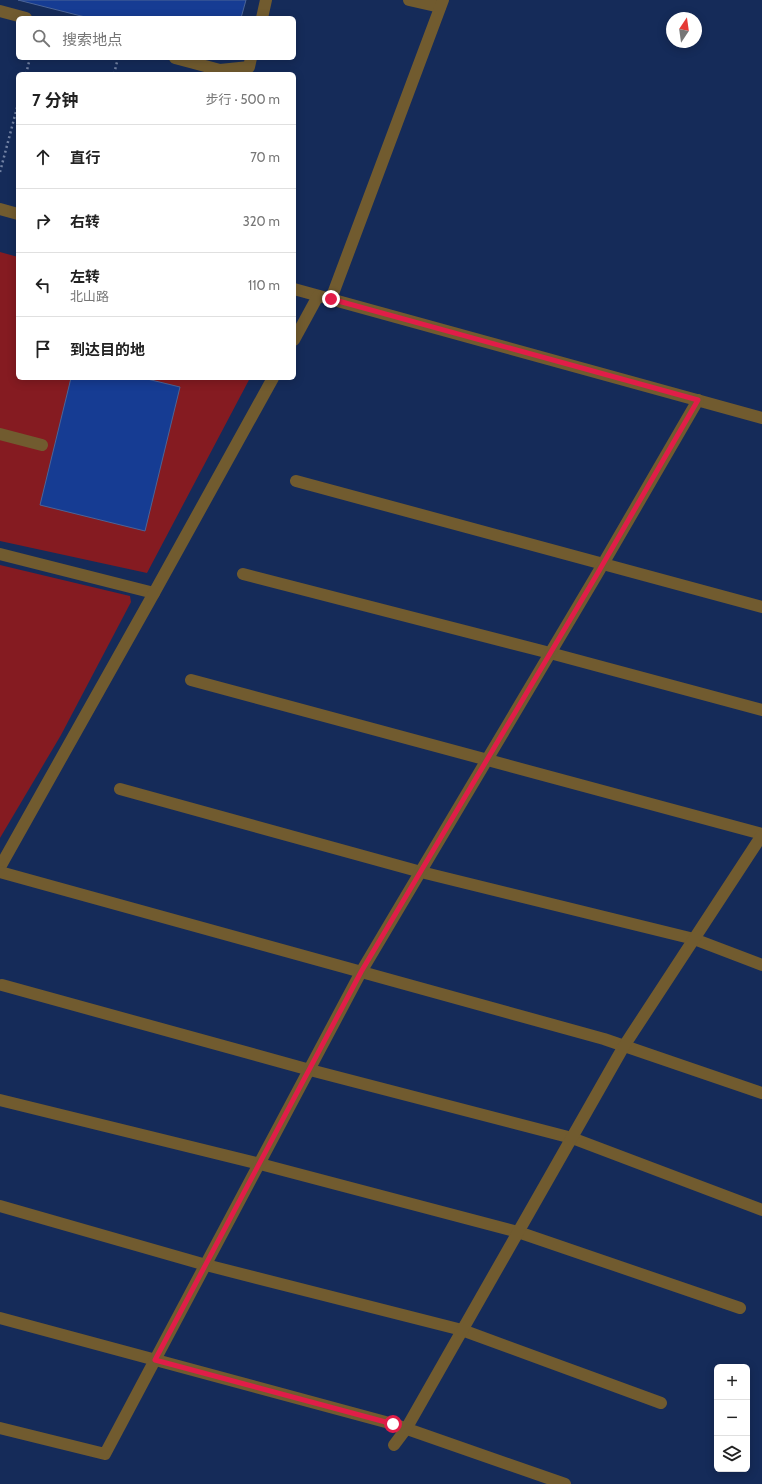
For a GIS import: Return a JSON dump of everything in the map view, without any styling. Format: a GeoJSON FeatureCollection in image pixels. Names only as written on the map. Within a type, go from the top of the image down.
{"type":"FeatureCollection","features":[{"type":"Feature","properties":{"kind":"street"},"geometry":{"type":"LineString","coordinates":[[262,16],[266,0]]}},
{"type":"Feature","properties":{"kind":"street"},"geometry":{"type":"LineString","coordinates":[[331,299],[441,4],[410,0]]}},
{"type":"Feature","properties":{"kind":"street"},"geometry":{"type":"LineString","coordinates":[[0,11],[19,16]]}},
{"type":"Feature","properties":{"kind":"street"},"geometry":{"type":"LineString","coordinates":[[182,60],[220,70],[249,68],[251,60]]}},
{"type":"Feature","properties":{"kind":"street"},"geometry":{"type":"LineString","coordinates":[[0,209],[16,213]]}},
{"type":"Feature","properties":{"kind":"street"},"geometry":{"type":"LineString","coordinates":[[296,290],[762,418]]}},
{"type":"Feature","properties":{"kind":"street"},"geometry":{"type":"LineString","coordinates":[[296,336],[318,296]]}},
{"type":"Feature","properties":{"kind":"street"},"geometry":{"type":"LineString","coordinates":[[0,867],[272,380]]}},
{"type":"Feature","properties":{"kind":"street"},"geometry":{"type":"LineString","coordinates":[[0,1428],[105,1454],[361,972],[603,564],[698,400]]}},
{"type":"Feature","properties":{"kind":"street"},"geometry":{"type":"LineString","coordinates":[[0,434],[42,445]]}},
{"type":"Feature","properties":{"kind":"street"},"geometry":{"type":"LineString","coordinates":[[296,480],[762,607]]}},
{"type":"Feature","properties":{"kind":"street"},"geometry":{"type":"LineString","coordinates":[[0,554],[154,593]]}},
{"type":"Feature","properties":{"kind":"street"},"geometry":{"type":"LineString","coordinates":[[243,574],[550,653],[762,710]]}},
{"type":"Feature","properties":{"kind":"street"},"geometry":{"type":"LineString","coordinates":[[191,680],[762,834],[624,1046],[406,1429],[394,1445]]}},
{"type":"Feature","properties":{"kind":"street"},"geometry":{"type":"LineString","coordinates":[[120,789],[421,872],[694,939],[762,965]]}},
{"type":"Feature","properties":{"kind":"street"},"geometry":{"type":"LineString","coordinates":[[0,872],[604,1039],[762,1093]]}},
{"type":"Feature","properties":{"kind":"street"},"geometry":{"type":"LineString","coordinates":[[2,985],[310,1070],[572,1138],[762,1210]]}},
{"type":"Feature","properties":{"kind":"street"},"geometry":{"type":"LineString","coordinates":[[0,1100],[260,1164],[518,1232],[740,1308]]}},
{"type":"Feature","properties":{"kind":"street"},"geometry":{"type":"LineString","coordinates":[[0,1206],[206,1265],[462,1330],[661,1403]]}},
{"type":"Feature","properties":{"kind":"street"},"geometry":{"type":"LineString","coordinates":[[0,1318],[406,1429],[565,1484]]}},
{"type":"Feature","properties":{"kind":"path"},"geometry":{"type":"LineString","coordinates":[[26,72],[30,60]]}},
{"type":"Feature","properties":{"kind":"path"},"geometry":{"type":"LineString","coordinates":[[114,72],[118,60]]}},
{"type":"Feature","properties":{"kind":"path"},"geometry":{"type":"LineString","coordinates":[[0,172],[16,112]]}},
{"type":"Feature","properties":{"kind":"shaded area"},"geometry":{"type":"Polygon","coordinates":[[[0,252],[16,256],[16,380],[249,380],[147,573],[0,541],[0,252]]]}},
{"type":"Feature","properties":{"kind":"shaded area"},"geometry":{"type":"Polygon","coordinates":[[[0,565],[130,596],[131,602],[61,735],[0,838],[0,565]]]}},
{"type":"Feature","properties":{"kind":"building"},"geometry":{"type":"Polygon","coordinates":[[[18,0],[246,0],[242,16],[81,16],[18,0]]]}},
{"type":"Feature","properties":{"kind":"building"},"geometry":{"type":"Polygon","coordinates":[[[71,380],[151,380],[180,387],[145,531],[40,505],[71,380]]]}},
{"type":"Feature","properties":{"kind":"route"},"geometry":{"type":"LineString","coordinates":[[331,299],[698,400],[596,576],[361,972],[155,1360],[393,1424]]}}]}
